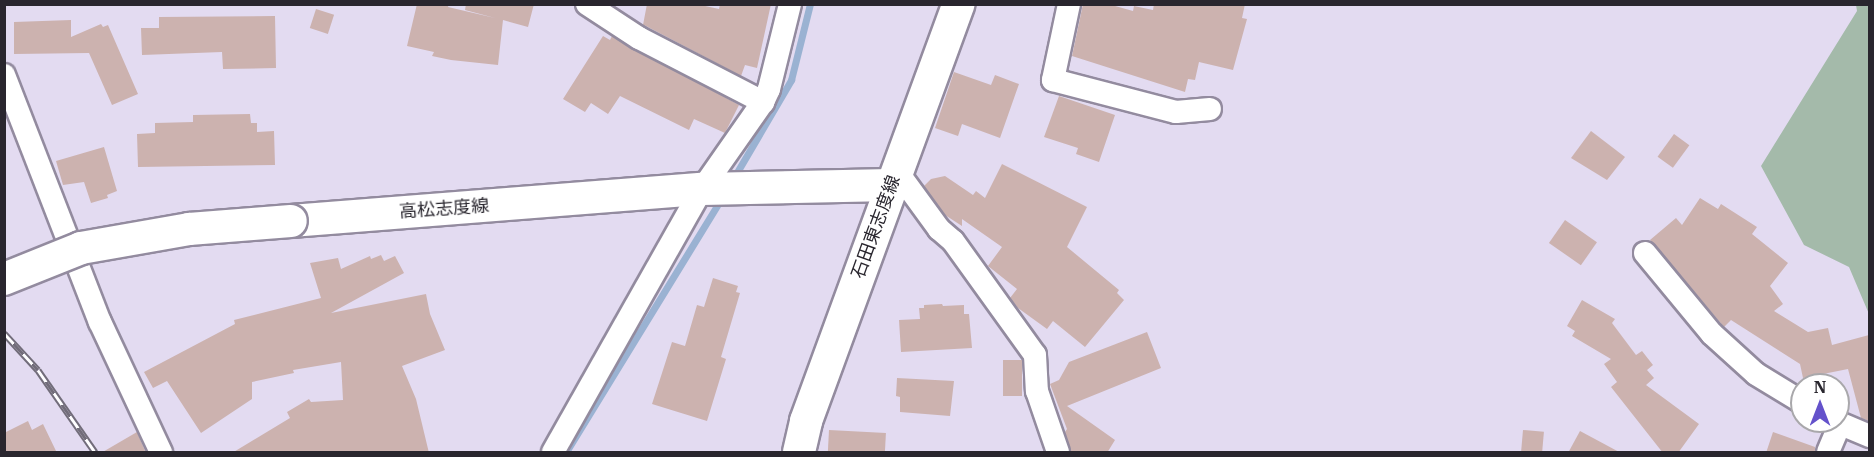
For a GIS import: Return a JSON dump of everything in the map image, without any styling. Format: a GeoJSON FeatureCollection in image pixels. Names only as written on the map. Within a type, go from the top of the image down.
{"type":"FeatureCollection","features":[{"type":"Feature","properties":{"kind":"main road","name":"石田東志度線"},"geometry":{"type":"LineString","coordinates":[[799,453],[806,421],[959,4]]}},
{"type":"Feature","properties":{"kind":"main road","name":"高松志度線"},"geometry":{"type":"LineString","coordinates":[[4,279],[81,248],[189,229],[702,189],[894,178]]}},
{"type":"Feature","properties":{"kind":"street"},"geometry":{"type":"LineString","coordinates":[[587,4],[639,38],[763,102]]}},
{"type":"Feature","properties":{"kind":"street"},"geometry":{"type":"LineString","coordinates":[[553,453],[702,189],[763,102],[769,89],[790,4]]}},
{"type":"Feature","properties":{"kind":"street"},"geometry":{"type":"LineString","coordinates":[[1069,4],[1053,80],[1176,112],[1210,109]]}},
{"type":"Feature","properties":{"kind":"street"},"geometry":{"type":"LineString","coordinates":[[4,75],[100,322],[161,453]]}},
{"type":"Feature","properties":{"kind":"street"},"geometry":{"type":"LineString","coordinates":[[894,178],[939,229],[953,241],[1035,355],[1037,391],[1058,453]]}},
{"type":"Feature","properties":{"kind":"street"},"geometry":{"type":"LineString","coordinates":[[1645,254],[1713,334],[1756,374],[1790,395]]}},
{"type":"Feature","properties":{"kind":"street"},"geometry":{"type":"LineString","coordinates":[[1850,428],[1869,436]]}},
{"type":"Feature","properties":{"kind":"street"},"geometry":{"type":"LineString","coordinates":[[1828,453],[1834,433]]}},
{"type":"Feature","properties":{"kind":"green space"},"geometry":{"type":"Polygon","coordinates":[[[1856,5],[1870,5],[1869,314],[1849,267],[1804,245],[1761,166],[1857,11],[1856,5]]]}},
{"type":"Feature","properties":{"kind":"building"},"geometry":{"type":"Polygon","coordinates":[[[417,4],[449,4],[448,7],[495,18],[465,10],[466,4],[534,4],[528,27],[503,20],[498,65],[451,60],[432,56],[434,52],[407,46],[417,4]]]}},
{"type":"Feature","properties":{"kind":"building"},"geometry":{"type":"Polygon","coordinates":[[[647,4],[696,4],[719,9],[720,4],[771,4],[757,68],[745,65],[741,76],[643,25],[647,4]]]}},
{"type":"Feature","properties":{"kind":"building"},"geometry":{"type":"Polygon","coordinates":[[[1083,4],[1108,4],[1133,11],[1134,6],[1153,10],[1154,4],[1245,4],[1242,18],[1247,19],[1233,70],[1199,62],[1195,80],[1188,79],[1185,92],[1072,56],[1083,4]]]}},
{"type":"Feature","properties":{"kind":"building"},"geometry":{"type":"Polygon","coordinates":[[[316,9],[334,15],[328,34],[310,28],[316,9]]]}},
{"type":"Feature","properties":{"kind":"building"},"geometry":{"type":"Polygon","coordinates":[[[275,16],[276,68],[223,69],[222,52],[142,55],[141,28],[159,28],[159,17],[275,16]]]}},
{"type":"Feature","properties":{"kind":"building"},"geometry":{"type":"Polygon","coordinates":[[[71,20],[71,37],[101,24],[103,27],[108,25],[138,94],[112,105],[89,53],[14,54],[14,22],[71,20]]]}},
{"type":"Feature","properties":{"kind":"building"},"geometry":{"type":"Polygon","coordinates":[[[603,36],[610,40],[612,36],[739,105],[725,133],[694,119],[689,130],[620,96],[608,114],[591,103],[585,112],[563,99],[603,36]]]}},
{"type":"Feature","properties":{"kind":"building"},"geometry":{"type":"Polygon","coordinates":[[[954,72],[991,85],[995,75],[1019,84],[1000,138],[962,124],[958,136],[935,128],[954,72]]]}},
{"type":"Feature","properties":{"kind":"building"},"geometry":{"type":"Polygon","coordinates":[[[1059,96],[1115,115],[1099,162],[1076,154],[1078,148],[1044,137],[1059,96]]]}},
{"type":"Feature","properties":{"kind":"building"},"geometry":{"type":"Polygon","coordinates":[[[250,114],[251,123],[257,123],[257,132],[274,131],[275,165],[138,167],[137,134],[155,133],[155,123],[193,122],[193,115],[250,114]]]}},
{"type":"Feature","properties":{"kind":"building"},"geometry":{"type":"Polygon","coordinates":[[[1591,131],[1625,157],[1607,180],[1571,158],[1591,131]]]}},
{"type":"Feature","properties":{"kind":"building"},"geometry":{"type":"Polygon","coordinates":[[[1674,134],[1689,145],[1673,168],[1658,157],[1674,134]]]}},
{"type":"Feature","properties":{"kind":"building"},"geometry":{"type":"Polygon","coordinates":[[[104,147],[117,191],[107,195],[108,198],[91,203],[84,182],[63,185],[56,161],[104,147]]]}},
{"type":"Feature","properties":{"kind":"building"},"geometry":{"type":"Polygon","coordinates":[[[1002,164],[1087,207],[1067,247],[1119,290],[1117,293],[1124,300],[1085,347],[1053,321],[1047,329],[1018,308],[1010,298],[1017,289],[988,266],[1002,247],[962,219],[962,226],[945,215],[924,186],[931,179],[945,176],[973,195],[976,191],[985,198],[1002,164]]]}},
{"type":"Feature","properties":{"kind":"building"},"geometry":{"type":"Polygon","coordinates":[[[1700,198],[1718,209],[1721,204],[1757,227],[1752,234],[1788,263],[1770,286],[1783,304],[1774,311],[1808,332],[1828,328],[1832,345],[1869,335],[1869,421],[1861,418],[1848,369],[1828,373],[1802,373],[1800,364],[1731,320],[1724,327],[1650,240],[1676,218],[1682,225],[1700,198]]]}},
{"type":"Feature","properties":{"kind":"building"},"geometry":{"type":"Polygon","coordinates":[[[1565,220],[1597,242],[1581,265],[1549,243],[1565,220]]]}},
{"type":"Feature","properties":{"kind":"building"},"geometry":{"type":"Polygon","coordinates":[[[381,255],[384,261],[395,256],[404,273],[331,313],[426,294],[430,314],[445,350],[402,366],[416,399],[429,453],[232,453],[290,418],[287,412],[309,399],[311,402],[343,400],[341,362],[293,370],[294,373],[252,382],[252,399],[201,433],[167,381],[153,388],[144,372],[235,324],[234,320],[321,298],[310,263],[338,258],[341,269],[370,256],[371,259],[381,255]]]}},
{"type":"Feature","properties":{"kind":"building"},"geometry":{"type":"Polygon","coordinates":[[[713,278],[738,286],[736,292],[740,293],[721,357],[726,359],[707,421],[652,404],[672,342],[685,346],[697,305],[704,307],[713,278]]]}},
{"type":"Feature","properties":{"kind":"building"},"geometry":{"type":"Polygon","coordinates":[[[1582,300],[1615,319],[1612,323],[1636,355],[1642,351],[1653,365],[1647,370],[1654,378],[1646,385],[1699,424],[1678,453],[1663,453],[1611,387],[1617,382],[1604,364],[1611,359],[1572,336],[1575,331],[1567,326],[1582,300]]]}},
{"type":"Feature","properties":{"kind":"building"},"geometry":{"type":"Polygon","coordinates":[[[942,304],[943,306],[964,305],[964,314],[969,314],[972,348],[901,352],[899,320],[920,319],[919,308],[924,308],[924,305],[942,304]]]}},
{"type":"Feature","properties":{"kind":"building"},"geometry":{"type":"Polygon","coordinates":[[[1147,332],[1161,368],[1067,406],[1115,440],[1107,453],[1071,453],[1065,432],[1067,429],[1050,384],[1059,380],[1069,362],[1147,332]]]}},
{"type":"Feature","properties":{"kind":"building"},"geometry":{"type":"Polygon","coordinates":[[[1003,360],[1022,360],[1022,396],[1003,396],[1003,360]]]}},
{"type":"Feature","properties":{"kind":"building"},"geometry":{"type":"Polygon","coordinates":[[[897,378],[954,381],[950,416],[900,412],[900,397],[896,396],[897,378]]]}},
{"type":"Feature","properties":{"kind":"building"},"geometry":{"type":"Polygon","coordinates":[[[28,421],[32,430],[43,424],[57,453],[4,453],[4,433],[28,421]]]}},
{"type":"Feature","properties":{"kind":"building"},"geometry":{"type":"Polygon","coordinates":[[[829,430],[886,433],[885,452],[828,452],[829,430]]]}},
{"type":"Feature","properties":{"kind":"building"},"geometry":{"type":"Polygon","coordinates":[[[1523,430],[1544,432],[1542,452],[1521,452],[1523,430]]]}},
{"type":"Feature","properties":{"kind":"building"},"geometry":{"type":"Polygon","coordinates":[[[1580,431],[1621,453],[1568,453],[1580,431]]]}},
{"type":"Feature","properties":{"kind":"building"},"geometry":{"type":"Polygon","coordinates":[[[137,432],[146,453],[101,453],[137,432]]]}},
{"type":"Feature","properties":{"kind":"building"},"geometry":{"type":"Polygon","coordinates":[[[1773,432],[1815,447],[1815,453],[1766,453],[1773,432]]]}},
{"type":"Feature","properties":{"kind":"waterway"},"geometry":{"type":"LineString","coordinates":[[733,179],[791,80],[810,4]]}},
{"type":"Feature","properties":{"kind":"waterway"},"geometry":{"type":"LineString","coordinates":[[566,452],[721,199]]}},
{"type":"Feature","properties":{"kind":"railway"},"geometry":{"type":"LineString","coordinates":[[4,333],[38,370],[95,452]]}}]}
